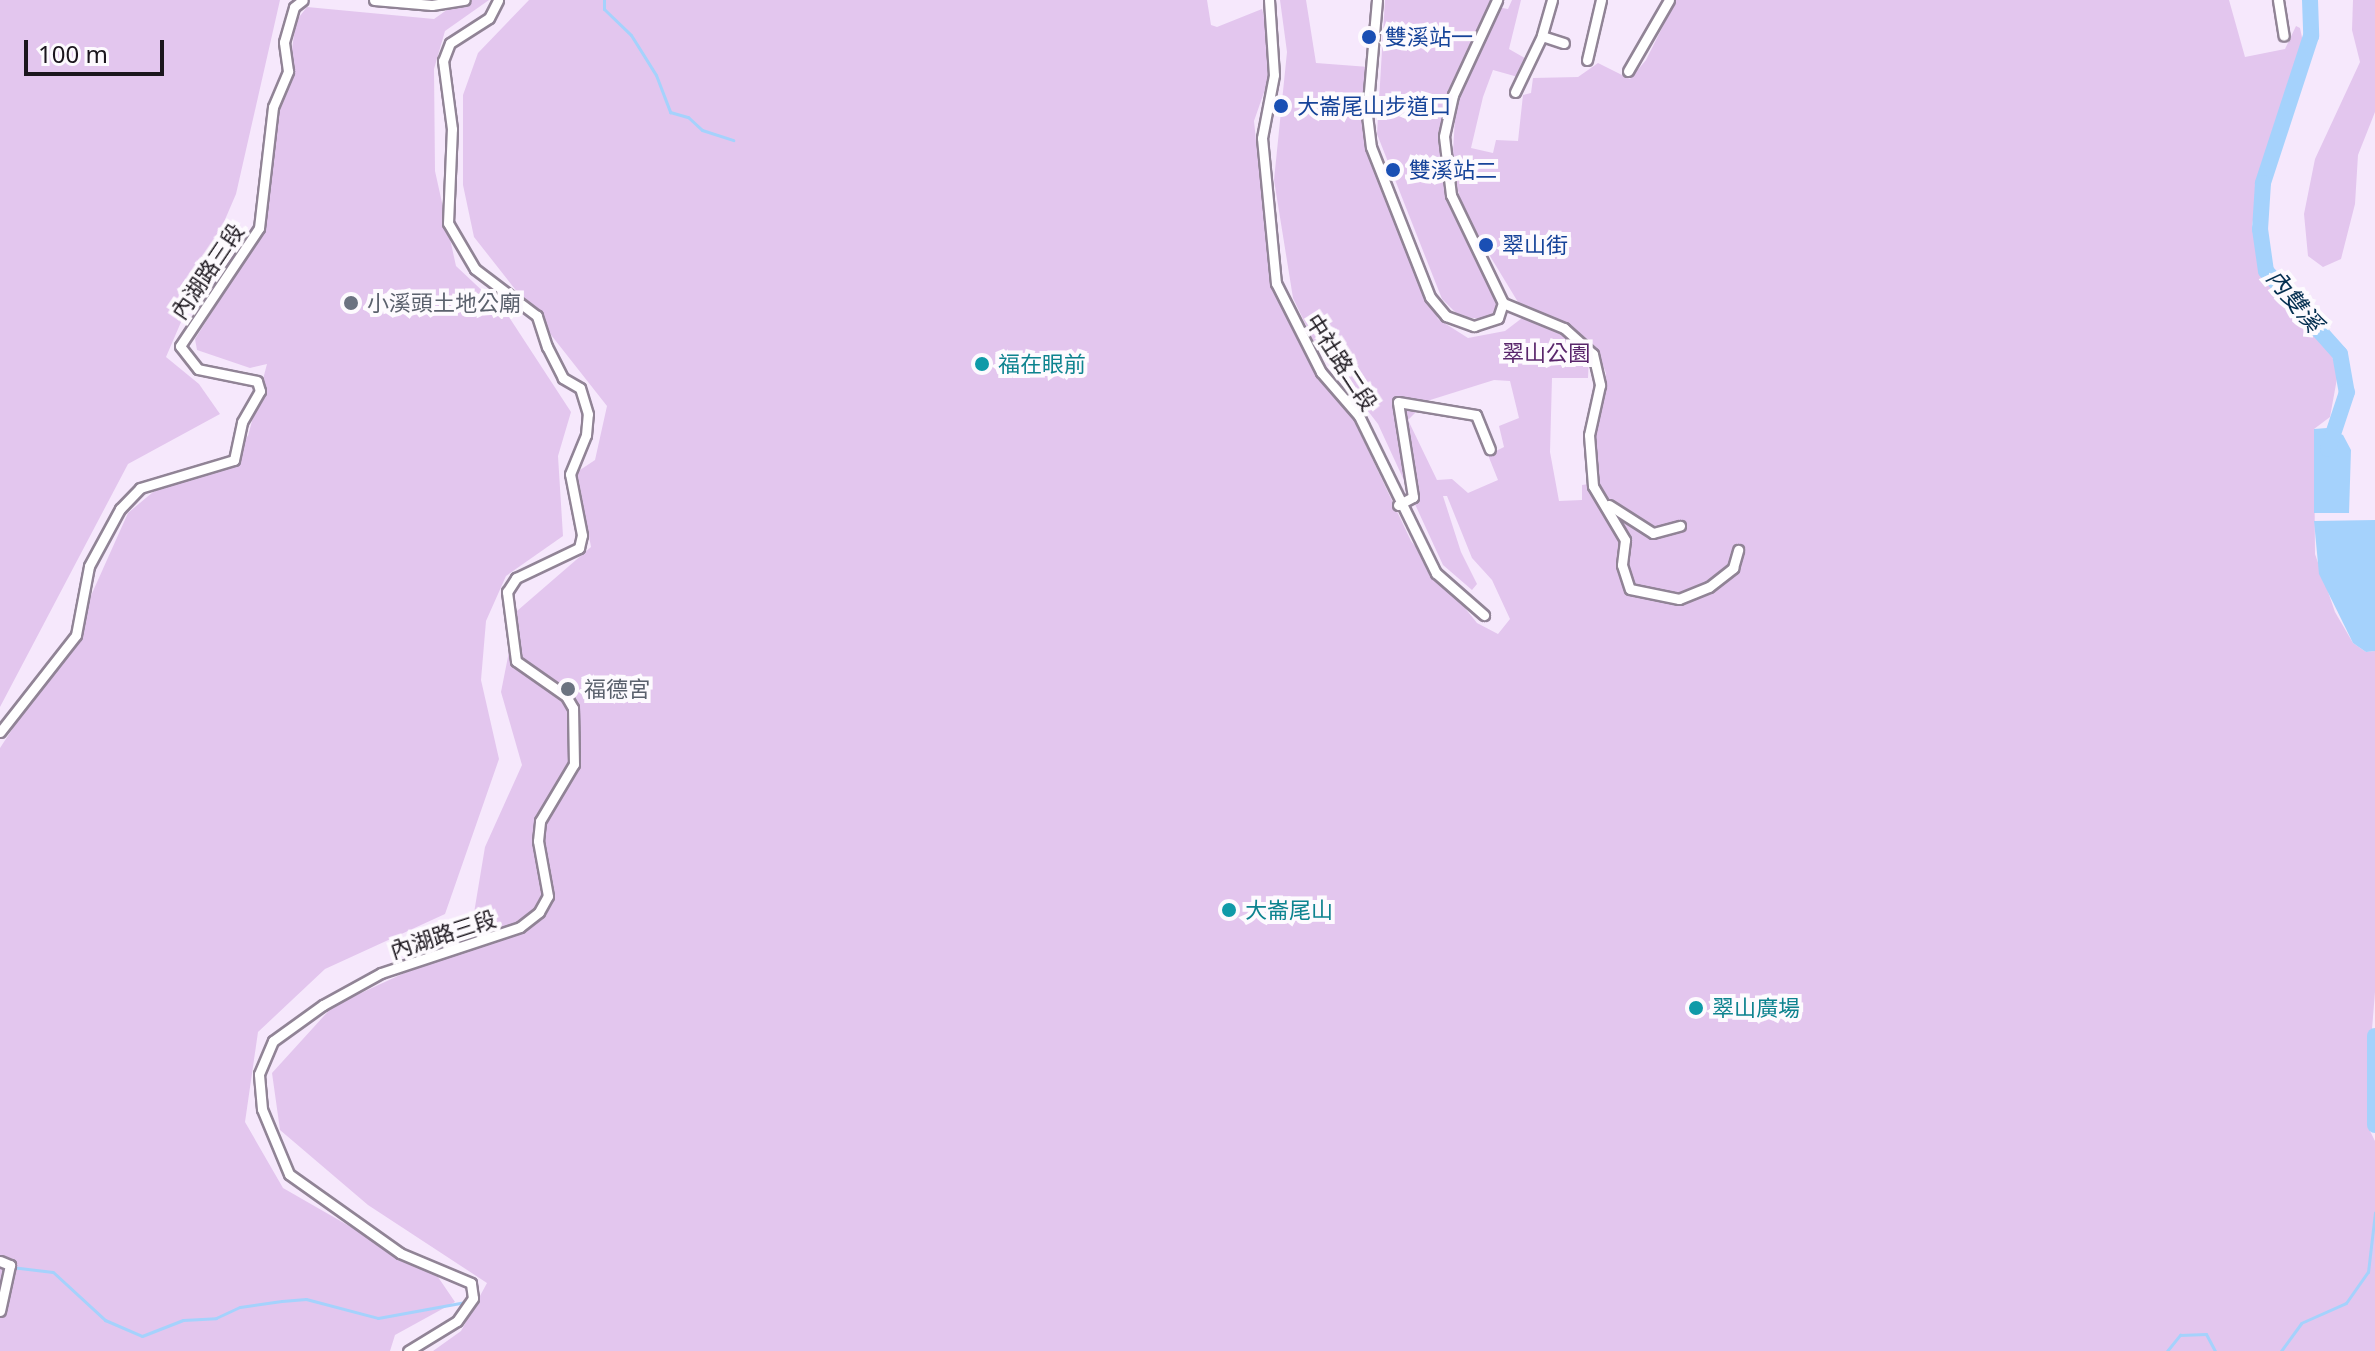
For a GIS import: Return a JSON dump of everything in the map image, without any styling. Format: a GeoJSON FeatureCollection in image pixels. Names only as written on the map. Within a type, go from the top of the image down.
{"type":"FeatureCollection","features":[{"type":"Feature","properties":{"kind":"street","name":"內湖路三段"},"geometry":{"type":"LineString","coordinates":[[0,732],[76,635],[89,566],[120,509],[140,488],[234,460],[242,422],[260,391],[257,381],[198,369],[180,346],[259,228],[273,107],[288,71],[284,42],[294,7],[303,0]]}},
{"type":"Feature","properties":{"kind":"street"},"geometry":{"type":"LineString","coordinates":[[374,0],[432,5],[465,0]]}},
{"type":"Feature","properties":{"kind":"street","name":"內湖路三段"},"geometry":{"type":"LineString","coordinates":[[408,1351],[457,1321],[473,1298],[471,1283],[400,1253],[289,1174],[262,1109],[259,1074],[273,1041],[323,1005],[381,973],[520,927],[539,912],[548,896],[538,841],[540,821],[574,764],[573,708],[566,696],[516,661],[507,592],[516,578],[579,548],[582,535],[570,474],[586,435],[588,414],[580,388],[563,378],[552,357],[537,316],[475,269],[448,223],[452,129],[443,61],[450,43],[489,18],[498,0]]}},
{"type":"Feature","properties":{"kind":"street","name":"中社路二段"},"geometry":{"type":"LineString","coordinates":[[1269,0],[1276,49],[1262,138],[1276,283],[1321,372],[1359,416],[1398,505],[1436,573],[1484,615]]}},
{"type":"Feature","properties":{"kind":"street"},"geometry":{"type":"LineString","coordinates":[[1377,0],[1367,132],[1430,297],[1446,316],[1474,326],[1498,318],[1503,303]]}},
{"type":"Feature","properties":{"kind":"street"},"geometry":{"type":"LineString","coordinates":[[1497,0],[1453,95],[1444,151],[1451,195],[1503,303],[1564,328],[1593,354],[1600,385],[1589,435],[1593,486],[1625,540],[1622,565],[1630,589],[1679,599],[1709,587],[1733,568],[1738,550]]}},
{"type":"Feature","properties":{"kind":"street"},"geometry":{"type":"LineString","coordinates":[[1515,92],[1542,36],[1552,0]]}},
{"type":"Feature","properties":{"kind":"street"},"geometry":{"type":"LineString","coordinates":[[1587,60],[1601,0]]}},
{"type":"Feature","properties":{"kind":"street"},"geometry":{"type":"LineString","coordinates":[[1628,71],[1669,0]]}},
{"type":"Feature","properties":{"kind":"street"},"geometry":{"type":"LineString","coordinates":[[2278,0],[2284,36]]}},
{"type":"Feature","properties":{"kind":"street"},"geometry":{"type":"LineString","coordinates":[[1542,36],[1564,43]]}},
{"type":"Feature","properties":{"kind":"street"},"geometry":{"type":"LineString","coordinates":[[1398,505],[1413,497],[1398,402],[1476,415],[1490,449]]}},
{"type":"Feature","properties":{"kind":"street"},"geometry":{"type":"LineString","coordinates":[[1603,500],[1625,519],[1653,533],[1680,526]]}},
{"type":"Feature","properties":{"kind":"street"},"geometry":{"type":"LineString","coordinates":[[0,1261],[10,1265],[0,1311]]}},
{"type":"Feature","properties":{"kind":"green space"},"geometry":{"type":"Polygon","coordinates":[[[0,0],[280,0],[236,194],[166,357],[199,384],[220,414],[128,464],[0,707],[0,0]]]}},
{"type":"Feature","properties":{"kind":"green space"},"geometry":{"type":"Polygon","coordinates":[[[461,0],[489,0],[445,31],[434,69],[435,171],[456,266],[507,314],[571,412],[558,456],[563,536],[506,576],[486,621],[481,680],[499,759],[445,914],[325,969],[258,1032],[245,1122],[283,1188],[438,1277],[455,1302],[395,1335],[390,1351],[0,1351],[0,748],[72,638],[128,513],[153,492],[217,466],[248,436],[267,364],[250,368],[197,350],[195,339],[255,244],[270,114],[285,98],[296,21],[307,7],[434,19],[461,0]]]}},
{"type":"Feature","properties":{"kind":"green space","name":"翠山公園"},"geometry":{"type":"Polygon","coordinates":[[[529,0],[1207,0],[1211,25],[1217,27],[1262,9],[1269,33],[1269,78],[1254,121],[1271,285],[1317,375],[1354,420],[1411,541],[1477,623],[1498,634],[1510,619],[1492,580],[1472,558],[1447,496],[1443,496],[1461,552],[1477,584],[1472,590],[1443,565],[1378,424],[1313,340],[1293,298],[1274,180],[1287,52],[1280,0],[1306,0],[1316,63],[1369,67],[1365,141],[1438,319],[1468,338],[1505,331],[1526,315],[1562,330],[1589,356],[1588,378],[1552,378],[1550,452],[1559,501],[1582,500],[1582,485],[1596,483],[1593,443],[1606,373],[1598,354],[1574,330],[1521,307],[1465,215],[1452,170],[1456,100],[1497,7],[1508,9],[1512,0],[1521,0],[1509,49],[1528,60],[1518,77],[1493,70],[1471,148],[1493,153],[1496,140],[1518,141],[1523,95],[1531,93],[1533,78],[1578,77],[1598,63],[1630,79],[1646,60],[1676,0],[2229,0],[2245,57],[2285,49],[2296,26],[2300,28],[2303,42],[2269,143],[2252,225],[2261,273],[2330,351],[2338,373],[2330,417],[2314,429],[2315,554],[2335,612],[2353,643],[2366,652],[2375,651],[2375,992],[2368,1079],[2370,1131],[2375,1141],[2375,1351],[433,1351],[461,1331],[487,1283],[368,1205],[280,1130],[272,1073],[333,1006],[469,943],[485,847],[522,765],[501,692],[517,611],[591,547],[577,472],[595,460],[607,406],[474,237],[463,185],[463,95],[478,53],[529,0]],[[1494,380],[1427,401],[1408,420],[1437,480],[1452,479],[1468,493],[1498,480],[1488,455],[1504,447],[1499,426],[1519,418],[1510,381],[1494,380]]]}},
{"type":"Feature","properties":{"kind":"green space"},"geometry":{"type":"Polygon","coordinates":[[[1385,0],[1495,0],[1455,80],[1444,115],[1440,157],[1457,218],[1499,302],[1495,314],[1486,319],[1460,317],[1442,299],[1377,134],[1385,0]]]}},
{"type":"Feature","properties":{"kind":"green space"},"geometry":{"type":"Polygon","coordinates":[[[2353,0],[2375,0],[2375,112],[2358,155],[2355,204],[2341,259],[2323,267],[2308,256],[2304,214],[2315,159],[2360,62],[2352,30],[2353,0]]]}},
{"type":"Feature","properties":{"kind":"water"},"geometry":{"type":"Polygon","coordinates":[[[2327,428],[2343,435],[2351,450],[2349,513],[2314,513],[2314,429],[2327,428]]]}},
{"type":"Feature","properties":{"kind":"water"},"geometry":{"type":"Polygon","coordinates":[[[2375,520],[2375,651],[2366,652],[2353,643],[2319,574],[2314,521],[2375,520]]]}},
{"type":"Feature","properties":{"kind":"waterway"},"geometry":{"type":"LineString","coordinates":[[604,0],[604,9],[631,35],[656,75],[670,112],[688,117],[702,130],[733,140]]}},
{"type":"Feature","properties":{"kind":"waterway","name":"內雙溪"},"geometry":{"type":"LineString","coordinates":[[2310,0],[2311,36],[2263,183],[2260,229],[2266,271],[2340,354],[2347,392],[2328,449]]}},
{"type":"Feature","properties":{"kind":"waterway","name":"內雙溪"},"geometry":{"type":"LineString","coordinates":[[2375,1036],[2375,1125]]}},
{"type":"Feature","properties":{"kind":"waterway"},"geometry":{"type":"LineString","coordinates":[[2281,1351],[2301,1323],[2346,1303],[2368,1272],[2375,1212]]}},
{"type":"Feature","properties":{"kind":"waterway"},"geometry":{"type":"LineString","coordinates":[[11,1267],[53,1272],[105,1320],[142,1336],[183,1320],[216,1318],[240,1307],[282,1301],[306,1299],[378,1318],[466,1302]]}},
{"type":"Feature","properties":{"kind":"waterway"},"geometry":{"type":"LineString","coordinates":[[2167,1351],[2180,1335],[2206,1334],[2215,1351]]}},
{"type":"Feature","properties":{"kind":"place","name":"雙溪站一"},"geometry":{"type":"Point","coordinates":[1369,37]}},
{"type":"Feature","properties":{"kind":"place","name":"大崙尾山步道口"},"geometry":{"type":"Point","coordinates":[1281,106]}},
{"type":"Feature","properties":{"kind":"place","name":"雙溪站二"},"geometry":{"type":"Point","coordinates":[1393,170]}},
{"type":"Feature","properties":{"kind":"place","name":"翠山街"},"geometry":{"type":"Point","coordinates":[1486,245]}},
{"type":"Feature","properties":{"kind":"place","name":"小溪頭土地公廟"},"geometry":{"type":"Point","coordinates":[351,303]}},
{"type":"Feature","properties":{"kind":"place","name":"福在眼前"},"geometry":{"type":"Point","coordinates":[982,364]}},
{"type":"Feature","properties":{"kind":"place","name":"福德宮"},"geometry":{"type":"Point","coordinates":[568,689]}},
{"type":"Feature","properties":{"kind":"place","name":"大崙尾山"},"geometry":{"type":"Point","coordinates":[1229,910]}},
{"type":"Feature","properties":{"kind":"place","name":"翠山廣場"},"geometry":{"type":"Point","coordinates":[1696,1008]}}]}
